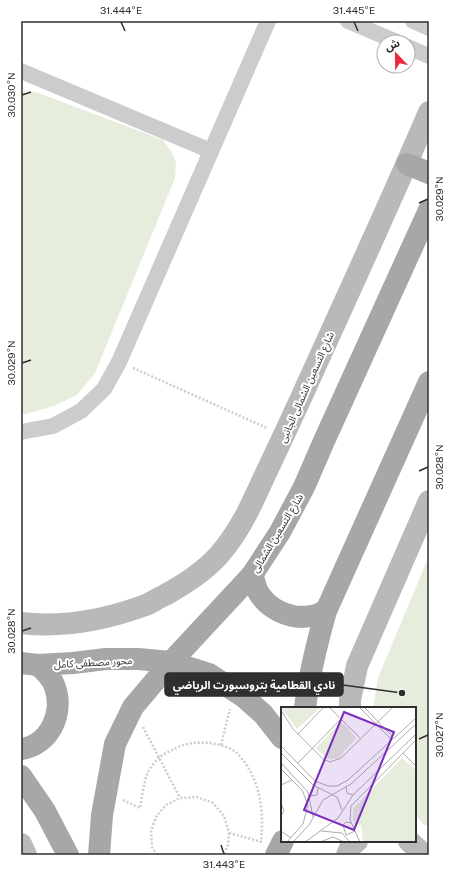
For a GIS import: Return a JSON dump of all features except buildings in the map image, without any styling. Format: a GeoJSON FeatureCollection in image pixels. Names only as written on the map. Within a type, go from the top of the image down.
{"type":"FeatureCollection","features":[{"type":"Feature","properties":{"kind":"main road"},"geometry":{"type":"LineString","coordinates":[[407,164],[429,173]]}},
{"type":"Feature","properties":{"kind":"main road","name":"شارع التسعين الشمالى"},"geometry":{"type":"LineString","coordinates":[[99,855],[102,816],[115,744],[133,707],[171,662],[252,575],[280,532],[304,487],[429,210]]}},
{"type":"Feature","properties":{"kind":"main road"},"geometry":{"type":"LineString","coordinates":[[305,707],[312,664],[326,611],[429,382]]}},
{"type":"Feature","properties":{"kind":"main road"},"geometry":{"type":"LineString","coordinates":[[252,575],[257,590],[266,602],[279,612],[295,616],[311,616],[326,611]]}},
{"type":"Feature","properties":{"kind":"main road","name":"محور مصطفى كامل"},"geometry":{"type":"LineString","coordinates":[[29,664],[106,659],[138,659],[171,662],[209,674],[244,697],[263,714],[281,737]]}},
{"type":"Feature","properties":{"kind":"main road"},"geometry":{"type":"LineString","coordinates":[[21,749],[37,743],[47,734],[54,723],[58,711],[58,698],[55,685],[48,674],[29,664]]}},
{"type":"Feature","properties":{"kind":"main road"},"geometry":{"type":"LineString","coordinates":[[21,776],[45,811],[68,855]]}},
{"type":"Feature","properties":{"kind":"street"},"geometry":{"type":"LineString","coordinates":[[21,432],[53,426],[81,411],[104,389],[119,362],[268,21]]}},
{"type":"Feature","properties":{"kind":"street"},"geometry":{"type":"LineString","coordinates":[[348,21],[378,34]]}},
{"type":"Feature","properties":{"kind":"street"},"geometry":{"type":"LineString","coordinates":[[413,21],[429,28]]}},
{"type":"Feature","properties":{"kind":"street"},"geometry":{"type":"LineString","coordinates":[[416,50],[429,56]]}},
{"type":"Feature","properties":{"kind":"street"},"geometry":{"type":"LineString","coordinates":[[21,71],[211,151]]}},
{"type":"Feature","properties":{"kind":"street","name":"شارع التسعين الشمالى الجانبى"},"geometry":{"type":"LineString","coordinates":[[21,623],[34,625],[72,624],[109,617],[145,605],[178,588],[199,574],[218,556],[235,536],[248,514],[407,164],[429,112]]}},
{"type":"Feature","properties":{"kind":"street"},"geometry":{"type":"LineString","coordinates":[[350,707],[357,666],[429,501]]}},
{"type":"Feature","properties":{"kind":"street"},"geometry":{"type":"LineString","coordinates":[[347,855],[356,842]]}},
{"type":"Feature","properties":{"kind":"street"},"geometry":{"type":"LineString","coordinates":[[410,842],[424,855]]}},
{"type":"Feature","properties":{"kind":"street"},"geometry":{"type":"LineString","coordinates":[[21,844],[26,855]]}},
{"type":"Feature","properties":{"kind":"path"},"geometry":{"type":"LineString","coordinates":[[119,362],[284,435]]}},
{"type":"Feature","properties":{"kind":"path"},"geometry":{"type":"LineString","coordinates":[[221,745],[234,691]]}},
{"type":"Feature","properties":{"kind":"path"},"geometry":{"type":"LineString","coordinates":[[133,707],[180,798]]}},
{"type":"Feature","properties":{"kind":"path"},"geometry":{"type":"LineString","coordinates":[[140,808],[148,772],[159,757],[182,745],[192,743],[202,742],[221,745],[237,753],[250,769],[260,797],[263,827],[275,846]]}},
{"type":"Feature","properties":{"kind":"path"},"geometry":{"type":"LineString","coordinates":[[156,855],[152,847],[151,831],[156,816],[166,805],[180,798],[197,797],[213,804],[224,816],[229,833],[228,845],[224,855]]}},
{"type":"Feature","properties":{"kind":"path"},"geometry":{"type":"LineString","coordinates":[[229,833],[275,846]]}},
{"type":"Feature","properties":{"kind":"green space"},"geometry":{"type":"Polygon","coordinates":[[[21,92],[36,92],[163,140],[172,153],[176,163],[175,178],[95,373],[77,395],[54,406],[26,414],[21,414],[21,92]]]}},
{"type":"Feature","properties":{"kind":"green space"},"geometry":{"type":"Polygon","coordinates":[[[429,556],[429,825],[424,825],[416,816],[416,707],[373,707],[378,678],[429,556]]]}},
{"type":"Feature","properties":{"kind":"place","name":"نادي القطامية بتروسبورت الرياضي"},"geometry":{"type":"Point","coordinates":[402,693]}}]}
